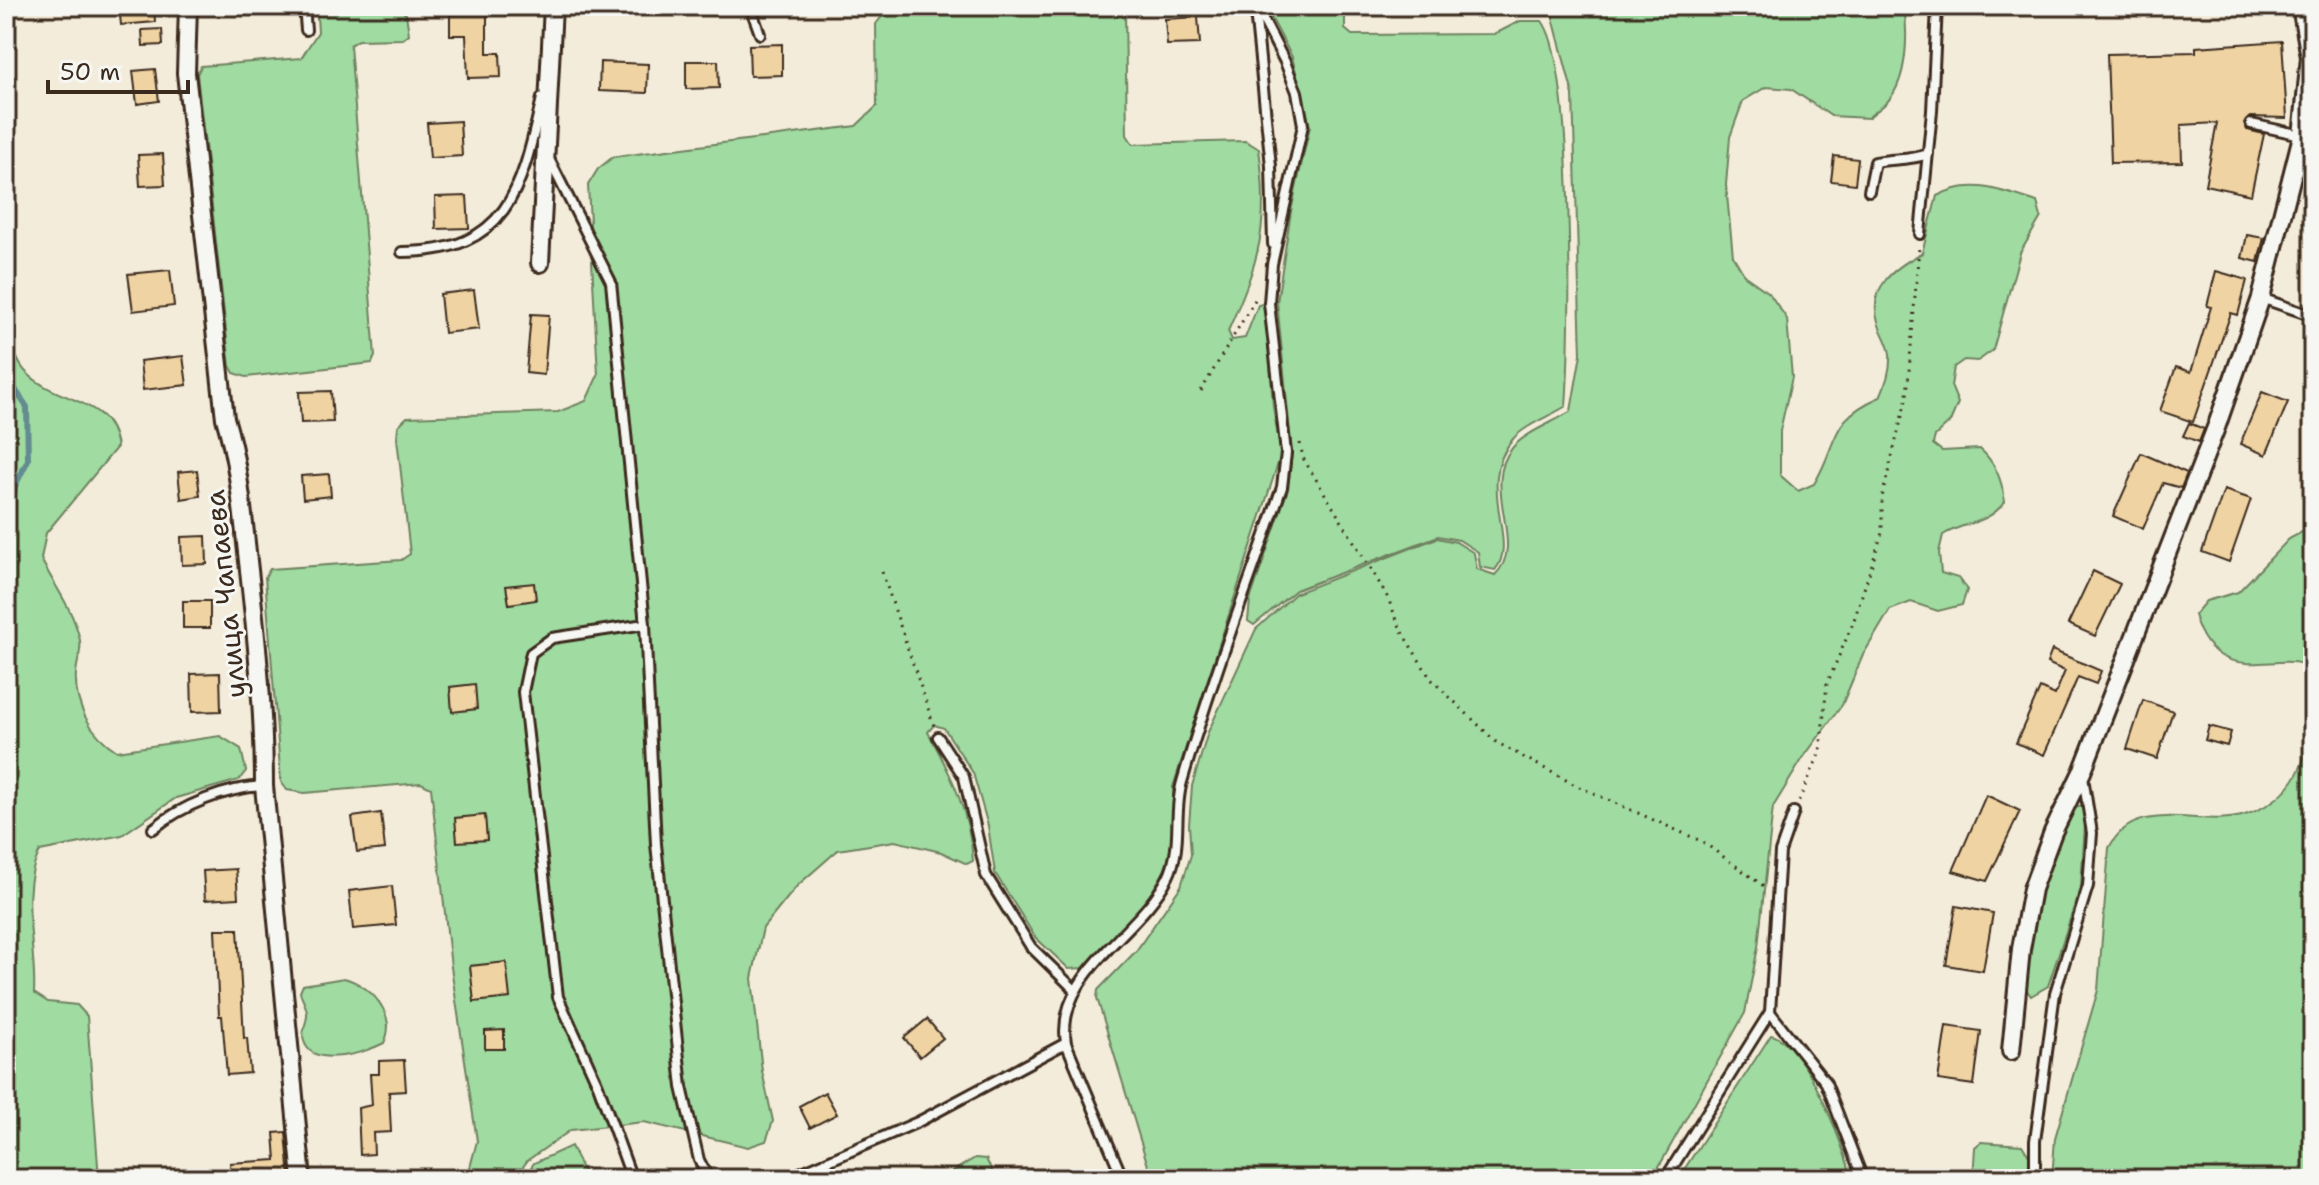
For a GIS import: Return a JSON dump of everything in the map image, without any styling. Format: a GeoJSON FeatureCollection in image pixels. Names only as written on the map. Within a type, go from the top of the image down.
{"type":"FeatureCollection","features":[{"type":"Feature","properties":{"kind":"street","name":"улица Чапаева"},"geometry":{"type":"LineString","coordinates":[[188,6],[186,73],[225,418],[236,449],[264,724],[264,786],[302,1179]]}},
{"type":"Feature","properties":{"kind":"street"},"geometry":{"type":"LineString","coordinates":[[540,263],[553,6]]}},
{"type":"Feature","properties":{"kind":"street"},"geometry":{"type":"LineString","coordinates":[[2011,1051],[2021,949],[2032,889],[2053,832],[2082,772],[2217,425],[2261,298],[2302,136],[2310,57],[2301,6]]}},
{"type":"Feature","properties":{"kind":"lane"},"geometry":{"type":"LineString","coordinates":[[304,6],[306,30]]}},
{"type":"Feature","properties":{"kind":"lane"},"geometry":{"type":"LineString","coordinates":[[750,6],[760,34]]}},
{"type":"Feature","properties":{"kind":"lane"},"geometry":{"type":"LineString","coordinates":[[1123,1179],[1066,1043],[1063,1023],[1075,990],[1167,880],[1176,857],[1181,786],[1282,487],[1286,453],[1279,413],[1269,303],[1272,264],[1271,166],[1255,6]]}},
{"type":"Feature","properties":{"kind":"lane"},"geometry":{"type":"LineString","coordinates":[[1255,6],[1285,62],[1297,92],[1303,125],[1272,264]]}},
{"type":"Feature","properties":{"kind":"lane"},"geometry":{"type":"LineString","coordinates":[[1920,234],[1937,6]]}},
{"type":"Feature","properties":{"kind":"lane"},"geometry":{"type":"LineString","coordinates":[[402,252],[425,252],[486,232],[503,211],[522,177],[552,54]]}},
{"type":"Feature","properties":{"kind":"lane"},"geometry":{"type":"LineString","coordinates":[[2251,124],[2302,136]]}},
{"type":"Feature","properties":{"kind":"lane"},"geometry":{"type":"LineString","coordinates":[[546,152],[611,282],[645,624],[656,844],[682,1087],[699,1160],[709,1179]]}},
{"type":"Feature","properties":{"kind":"lane"},"geometry":{"type":"LineString","coordinates":[[1869,191],[1875,162],[1889,159],[1909,161],[1928,154]]}},
{"type":"Feature","properties":{"kind":"lane"},"geometry":{"type":"LineString","coordinates":[[2261,298],[2313,316]]}},
{"type":"Feature","properties":{"kind":"lane"},"geometry":{"type":"LineString","coordinates":[[632,1179],[598,1085],[558,997],[523,692],[531,653],[552,638],[645,624]]}},
{"type":"Feature","properties":{"kind":"lane"},"geometry":{"type":"LineString","coordinates":[[938,737],[964,777],[986,875],[1031,947],[1075,990]]}},
{"type":"Feature","properties":{"kind":"lane"},"geometry":{"type":"LineString","coordinates":[[2035,1179],[2035,1141],[2055,993],[2088,886],[2092,833],[2082,772]]}},
{"type":"Feature","properties":{"kind":"lane"},"geometry":{"type":"LineString","coordinates":[[153,829],[172,813],[244,787],[264,786]]}},
{"type":"Feature","properties":{"kind":"lane"},"geometry":{"type":"LineString","coordinates":[[1665,1179],[1770,1012],[1780,852],[1794,812]]}},
{"type":"Feature","properties":{"kind":"lane"},"geometry":{"type":"LineString","coordinates":[[1770,1012],[1826,1083],[1863,1179]]}},
{"type":"Feature","properties":{"kind":"lane"},"geometry":{"type":"LineString","coordinates":[[786,1179],[918,1122],[1066,1043]]}},
{"type":"Feature","properties":{"kind":"path"},"geometry":{"type":"LineString","coordinates":[[1794,812],[1820,752],[1827,684],[1853,623],[1882,533],[1882,497],[1907,396],[1920,234]]}},
{"type":"Feature","properties":{"kind":"path"},"geometry":{"type":"LineString","coordinates":[[1201,391],[1238,330]]}},
{"type":"Feature","properties":{"kind":"path"},"geometry":{"type":"LineString","coordinates":[[1279,413],[1297,431],[1303,458],[1386,594],[1403,634],[1431,679],[1508,750],[1577,786],[1703,842],[1740,866],[1777,898]]}},
{"type":"Feature","properties":{"kind":"path"},"geometry":{"type":"LineString","coordinates":[[882,572],[938,737]]}},
{"type":"Feature","properties":{"kind":"green space"},"geometry":{"type":"Polygon","coordinates":[[[898,6],[1129,6],[1125,12],[1127,135],[1133,144],[1246,141],[1259,149],[1263,200],[1259,243],[1228,331],[1232,340],[1245,338],[1258,305],[1266,303],[1273,407],[1281,454],[1173,787],[1173,857],[1145,903],[1083,968],[1069,969],[1035,937],[995,873],[988,826],[973,773],[944,728],[934,725],[928,732],[958,794],[968,826],[973,861],[967,864],[941,852],[895,841],[838,850],[797,886],[763,928],[752,978],[762,1071],[773,1121],[766,1141],[748,1147],[644,1122],[571,1130],[528,1160],[514,1179],[467,1179],[477,1141],[451,967],[431,788],[421,783],[304,793],[287,790],[281,782],[265,577],[270,569],[401,560],[410,554],[397,438],[398,426],[407,417],[558,412],[586,401],[598,375],[588,185],[598,169],[613,157],[856,126],[877,106],[876,24],[887,10],[898,6]]]}},
{"type":"Feature","properties":{"kind":"green space"},"geometry":{"type":"Polygon","coordinates":[[[1265,6],[1345,6],[1345,29],[1352,35],[1495,34],[1520,21],[1542,21],[1553,47],[1565,144],[1569,325],[1566,406],[1518,434],[1502,457],[1497,475],[1497,493],[1503,544],[1495,570],[1480,567],[1478,552],[1459,540],[1438,536],[1296,590],[1254,625],[1248,621],[1250,600],[1288,489],[1292,453],[1277,302],[1291,211],[1310,126],[1292,57],[1265,6]]]}},
{"type":"Feature","properties":{"kind":"green space"},"geometry":{"type":"Polygon","coordinates":[[[1550,6],[1904,6],[1906,42],[1900,80],[1888,101],[1868,118],[1831,116],[1791,89],[1766,87],[1743,101],[1730,137],[1726,185],[1733,256],[1745,276],[1769,293],[1787,319],[1792,377],[1780,431],[1780,475],[1798,491],[1814,484],[1843,423],[1851,414],[1880,397],[1888,376],[1890,354],[1879,325],[1876,300],[1885,281],[1902,265],[1922,253],[1937,196],[1962,187],[1975,187],[1999,190],[2037,202],[2041,217],[2020,253],[1993,350],[1978,361],[1964,360],[1954,367],[1951,386],[1958,403],[1950,422],[1935,436],[1933,444],[1942,451],[1980,449],[1997,473],[2005,502],[1983,519],[1943,535],[1939,552],[1941,573],[1958,578],[1967,590],[1962,605],[1938,611],[1911,602],[1890,610],[1863,655],[1842,705],[1803,758],[1773,807],[1758,947],[1745,1013],[1652,1179],[1152,1179],[1097,998],[1098,990],[1136,951],[1181,886],[1191,855],[1189,825],[1192,786],[1208,732],[1256,629],[1296,593],[1437,538],[1456,542],[1474,553],[1477,569],[1495,575],[1504,562],[1507,548],[1500,480],[1504,463],[1519,442],[1571,411],[1581,354],[1573,95],[1550,6]]]}},
{"type":"Feature","properties":{"kind":"green space"},"geometry":{"type":"Polygon","coordinates":[[[323,8],[397,8],[406,14],[409,34],[403,39],[358,40],[350,45],[375,356],[372,363],[246,377],[234,373],[230,366],[197,74],[201,66],[301,58],[318,32],[317,16],[323,8]]]}},
{"type":"Feature","properties":{"kind":"green space"},"geometry":{"type":"Polygon","coordinates":[[[6,331],[25,371],[38,382],[93,409],[104,418],[117,447],[46,533],[41,559],[67,606],[79,636],[76,685],[86,718],[99,736],[117,751],[220,736],[241,749],[246,771],[239,780],[176,798],[122,835],[40,851],[34,867],[29,902],[34,993],[48,1002],[77,1005],[87,1016],[99,1179],[6,1179],[6,331]]]}},
{"type":"Feature","properties":{"kind":"green space"},"geometry":{"type":"Polygon","coordinates":[[[2313,526],[2313,671],[2302,664],[2236,662],[2219,655],[2205,640],[2194,615],[2206,601],[2238,592],[2289,539],[2313,526]]]}},
{"type":"Feature","properties":{"kind":"green space"},"geometry":{"type":"Polygon","coordinates":[[[2313,687],[2313,1179],[2052,1179],[2055,1138],[2098,990],[2109,848],[2120,832],[2135,822],[2170,817],[2227,818],[2245,815],[2276,799],[2288,787],[2304,759],[2307,744],[2302,710],[2313,687]]]}},
{"type":"Feature","properties":{"kind":"green space"},"geometry":{"type":"Polygon","coordinates":[[[2080,806],[2086,809],[2081,886],[2048,986],[2031,996],[2024,986],[2037,891],[2072,810],[2080,806]]]}},
{"type":"Feature","properties":{"kind":"green space"},"geometry":{"type":"Polygon","coordinates":[[[344,978],[363,987],[379,1002],[387,1022],[384,1043],[352,1054],[317,1055],[309,1050],[304,1041],[307,1013],[300,992],[303,985],[344,978]]]}},
{"type":"Feature","properties":{"kind":"green space"},"geometry":{"type":"Polygon","coordinates":[[[1771,1035],[1784,1042],[1810,1075],[1832,1121],[1852,1179],[1678,1179],[1771,1035]]]}},
{"type":"Feature","properties":{"kind":"green space"},"geometry":{"type":"Polygon","coordinates":[[[1981,1142],[2022,1145],[2029,1156],[2029,1179],[1973,1179],[1975,1147],[1981,1142]]]}},
{"type":"Feature","properties":{"kind":"green space"},"geometry":{"type":"Polygon","coordinates":[[[571,1146],[587,1179],[523,1179],[534,1163],[571,1146]]]}},
{"type":"Feature","properties":{"kind":"green space"},"geometry":{"type":"Polygon","coordinates":[[[975,1158],[986,1159],[996,1179],[940,1179],[975,1158]]]}},
{"type":"Feature","properties":{"kind":"building"},"geometry":{"type":"Polygon","coordinates":[[[119,6],[154,6],[155,22],[121,25],[119,6]]]}},
{"type":"Feature","properties":{"kind":"building"},"geometry":{"type":"Polygon","coordinates":[[[450,14],[487,14],[487,53],[500,53],[501,77],[468,78],[466,35],[450,35],[450,14]]]}},
{"type":"Feature","properties":{"kind":"building"},"geometry":{"type":"Polygon","coordinates":[[[1198,17],[1200,44],[1167,45],[1165,19],[1198,17]]]}},
{"type":"Feature","properties":{"kind":"building"},"geometry":{"type":"Polygon","coordinates":[[[162,29],[163,45],[143,46],[142,30],[162,29]]]}},
{"type":"Feature","properties":{"kind":"building"},"geometry":{"type":"Polygon","coordinates":[[[2282,41],[2287,118],[2250,117],[2244,123],[2247,130],[2264,134],[2251,195],[2205,185],[2217,123],[2181,125],[2182,162],[2111,163],[2107,54],[2196,52],[2196,47],[2282,41]]]}},
{"type":"Feature","properties":{"kind":"building"},"geometry":{"type":"Polygon","coordinates":[[[782,44],[782,75],[750,76],[749,45],[782,44]]]}},
{"type":"Feature","properties":{"kind":"building"},"geometry":{"type":"Polygon","coordinates":[[[686,61],[718,61],[719,88],[686,89],[686,61]]]}},
{"type":"Feature","properties":{"kind":"building"},"geometry":{"type":"Polygon","coordinates":[[[600,62],[648,64],[647,93],[599,91],[600,62]]]}},
{"type":"Feature","properties":{"kind":"building"},"geometry":{"type":"Polygon","coordinates":[[[155,69],[159,101],[137,104],[133,71],[155,69]]]}},
{"type":"Feature","properties":{"kind":"building"},"geometry":{"type":"Polygon","coordinates":[[[460,121],[462,156],[430,158],[427,123],[460,121]]]}},
{"type":"Feature","properties":{"kind":"building"},"geometry":{"type":"Polygon","coordinates":[[[163,154],[165,185],[140,186],[138,155],[163,154]]]}},
{"type":"Feature","properties":{"kind":"building"},"geometry":{"type":"Polygon","coordinates":[[[1834,156],[1858,159],[1855,184],[1831,181],[1834,156]]]}},
{"type":"Feature","properties":{"kind":"building"},"geometry":{"type":"Polygon","coordinates":[[[467,196],[469,228],[436,229],[435,197],[467,196]]]}},
{"type":"Feature","properties":{"kind":"building"},"geometry":{"type":"Polygon","coordinates":[[[2247,235],[2264,238],[2258,262],[2242,258],[2247,235]]]}},
{"type":"Feature","properties":{"kind":"building"},"geometry":{"type":"Polygon","coordinates":[[[170,270],[174,306],[133,311],[128,274],[170,270]]]}},
{"type":"Feature","properties":{"kind":"building"},"geometry":{"type":"Polygon","coordinates":[[[2216,271],[2247,280],[2238,315],[2231,313],[2193,422],[2160,411],[2176,367],[2191,372],[2211,307],[2207,306],[2216,271]]]}},
{"type":"Feature","properties":{"kind":"building"},"geometry":{"type":"Polygon","coordinates":[[[474,290],[479,329],[444,333],[440,294],[474,290]]]}},
{"type":"Feature","properties":{"kind":"building"},"geometry":{"type":"Polygon","coordinates":[[[531,314],[549,315],[544,375],[526,373],[531,314]]]}},
{"type":"Feature","properties":{"kind":"building"},"geometry":{"type":"Polygon","coordinates":[[[183,356],[187,385],[143,390],[140,361],[183,356]]]}},
{"type":"Feature","properties":{"kind":"building"},"geometry":{"type":"Polygon","coordinates":[[[331,391],[333,422],[301,423],[299,392],[331,391]]]}},
{"type":"Feature","properties":{"kind":"building"},"geometry":{"type":"Polygon","coordinates":[[[2262,392],[2288,402],[2266,455],[2240,444],[2262,392]]]}},
{"type":"Feature","properties":{"kind":"building"},"geometry":{"type":"Polygon","coordinates":[[[2189,423],[2204,429],[2199,442],[2183,436],[2189,423]]]}},
{"type":"Feature","properties":{"kind":"building"},"geometry":{"type":"Polygon","coordinates":[[[2141,453],[2187,473],[2181,488],[2163,483],[2143,529],[2113,516],[2141,453]]]}},
{"type":"Feature","properties":{"kind":"building"},"geometry":{"type":"Polygon","coordinates":[[[197,470],[200,496],[181,499],[178,472],[197,470]]]}},
{"type":"Feature","properties":{"kind":"building"},"geometry":{"type":"Polygon","coordinates":[[[329,474],[331,496],[303,499],[301,476],[329,474]]]}},
{"type":"Feature","properties":{"kind":"building"},"geometry":{"type":"Polygon","coordinates":[[[2224,490],[2251,499],[2229,562],[2202,552],[2224,490]]]}},
{"type":"Feature","properties":{"kind":"building"},"geometry":{"type":"Polygon","coordinates":[[[206,536],[207,564],[182,565],[181,537],[206,536]]]}},
{"type":"Feature","properties":{"kind":"building"},"geometry":{"type":"Polygon","coordinates":[[[2093,571],[2120,584],[2095,636],[2068,624],[2093,571]]]}},
{"type":"Feature","properties":{"kind":"building"},"geometry":{"type":"Polygon","coordinates":[[[534,583],[536,600],[509,604],[506,586],[534,583]]]}},
{"type":"Feature","properties":{"kind":"building"},"geometry":{"type":"Polygon","coordinates":[[[183,601],[210,601],[210,628],[183,628],[183,601]]]}},
{"type":"Feature","properties":{"kind":"building"},"geometry":{"type":"Polygon","coordinates":[[[2052,650],[2101,671],[2096,684],[2078,677],[2044,755],[2016,743],[2040,688],[2055,695],[2065,671],[2047,663],[2052,650]]]}},
{"type":"Feature","properties":{"kind":"building"},"geometry":{"type":"Polygon","coordinates":[[[220,673],[221,711],[192,712],[191,674],[220,673]]]}},
{"type":"Feature","properties":{"kind":"building"},"geometry":{"type":"Polygon","coordinates":[[[475,684],[477,709],[452,712],[450,687],[475,684]]]}},
{"type":"Feature","properties":{"kind":"building"},"geometry":{"type":"Polygon","coordinates":[[[2143,700],[2173,711],[2157,759],[2127,749],[2143,700]]]}},
{"type":"Feature","properties":{"kind":"building"},"geometry":{"type":"Polygon","coordinates":[[[2209,726],[2231,732],[2227,746],[2205,740],[2209,726]]]}},
{"type":"Feature","properties":{"kind":"building"},"geometry":{"type":"Polygon","coordinates":[[[1986,795],[2020,811],[1987,881],[1953,871],[1986,795]]]}},
{"type":"Feature","properties":{"kind":"building"},"geometry":{"type":"Polygon","coordinates":[[[381,813],[385,849],[357,852],[352,817],[381,813]]]}},
{"type":"Feature","properties":{"kind":"building"},"geometry":{"type":"Polygon","coordinates":[[[485,815],[487,840],[457,842],[455,818],[485,815]]]}},
{"type":"Feature","properties":{"kind":"building"},"geometry":{"type":"Polygon","coordinates":[[[236,869],[238,898],[205,900],[203,871],[236,869]]]}},
{"type":"Feature","properties":{"kind":"building"},"geometry":{"type":"Polygon","coordinates":[[[392,886],[396,925],[353,929],[349,891],[392,886]]]}},
{"type":"Feature","properties":{"kind":"building"},"geometry":{"type":"Polygon","coordinates":[[[1956,906],[1993,913],[1983,971],[1946,965],[1956,906]]]}},
{"type":"Feature","properties":{"kind":"building"},"geometry":{"type":"Polygon","coordinates":[[[215,929],[238,929],[244,1038],[247,1038],[250,1073],[227,1075],[222,1016],[219,1016],[215,929]]]}},
{"type":"Feature","properties":{"kind":"building"},"geometry":{"type":"Polygon","coordinates":[[[506,962],[510,998],[474,1002],[470,966],[506,962]]]}},
{"type":"Feature","properties":{"kind":"building"},"geometry":{"type":"Polygon","coordinates":[[[927,1019],[943,1038],[920,1057],[904,1038],[927,1019]]]}},
{"type":"Feature","properties":{"kind":"building"},"geometry":{"type":"Polygon","coordinates":[[[1946,1026],[1981,1031],[1974,1085],[1938,1080],[1946,1026]]]}},
{"type":"Feature","properties":{"kind":"building"},"geometry":{"type":"Polygon","coordinates":[[[504,1030],[504,1049],[485,1049],[485,1031],[504,1030]]]}},
{"type":"Feature","properties":{"kind":"building"},"geometry":{"type":"Polygon","coordinates":[[[404,1060],[406,1091],[389,1092],[391,1132],[373,1133],[374,1154],[360,1155],[358,1108],[372,1105],[370,1074],[379,1074],[379,1061],[404,1060]]]}},
{"type":"Feature","properties":{"kind":"building"},"geometry":{"type":"Polygon","coordinates":[[[825,1092],[837,1114],[810,1128],[799,1106],[825,1092]]]}},
{"type":"Feature","properties":{"kind":"building"},"geometry":{"type":"Polygon","coordinates":[[[286,1132],[290,1179],[231,1179],[230,1163],[276,1160],[274,1133],[286,1132]]]}},
{"type":"Feature","properties":{"kind":"waterway"},"geometry":{"type":"LineString","coordinates":[[6,376],[27,407],[28,460],[15,486],[6,536]]}}]}
